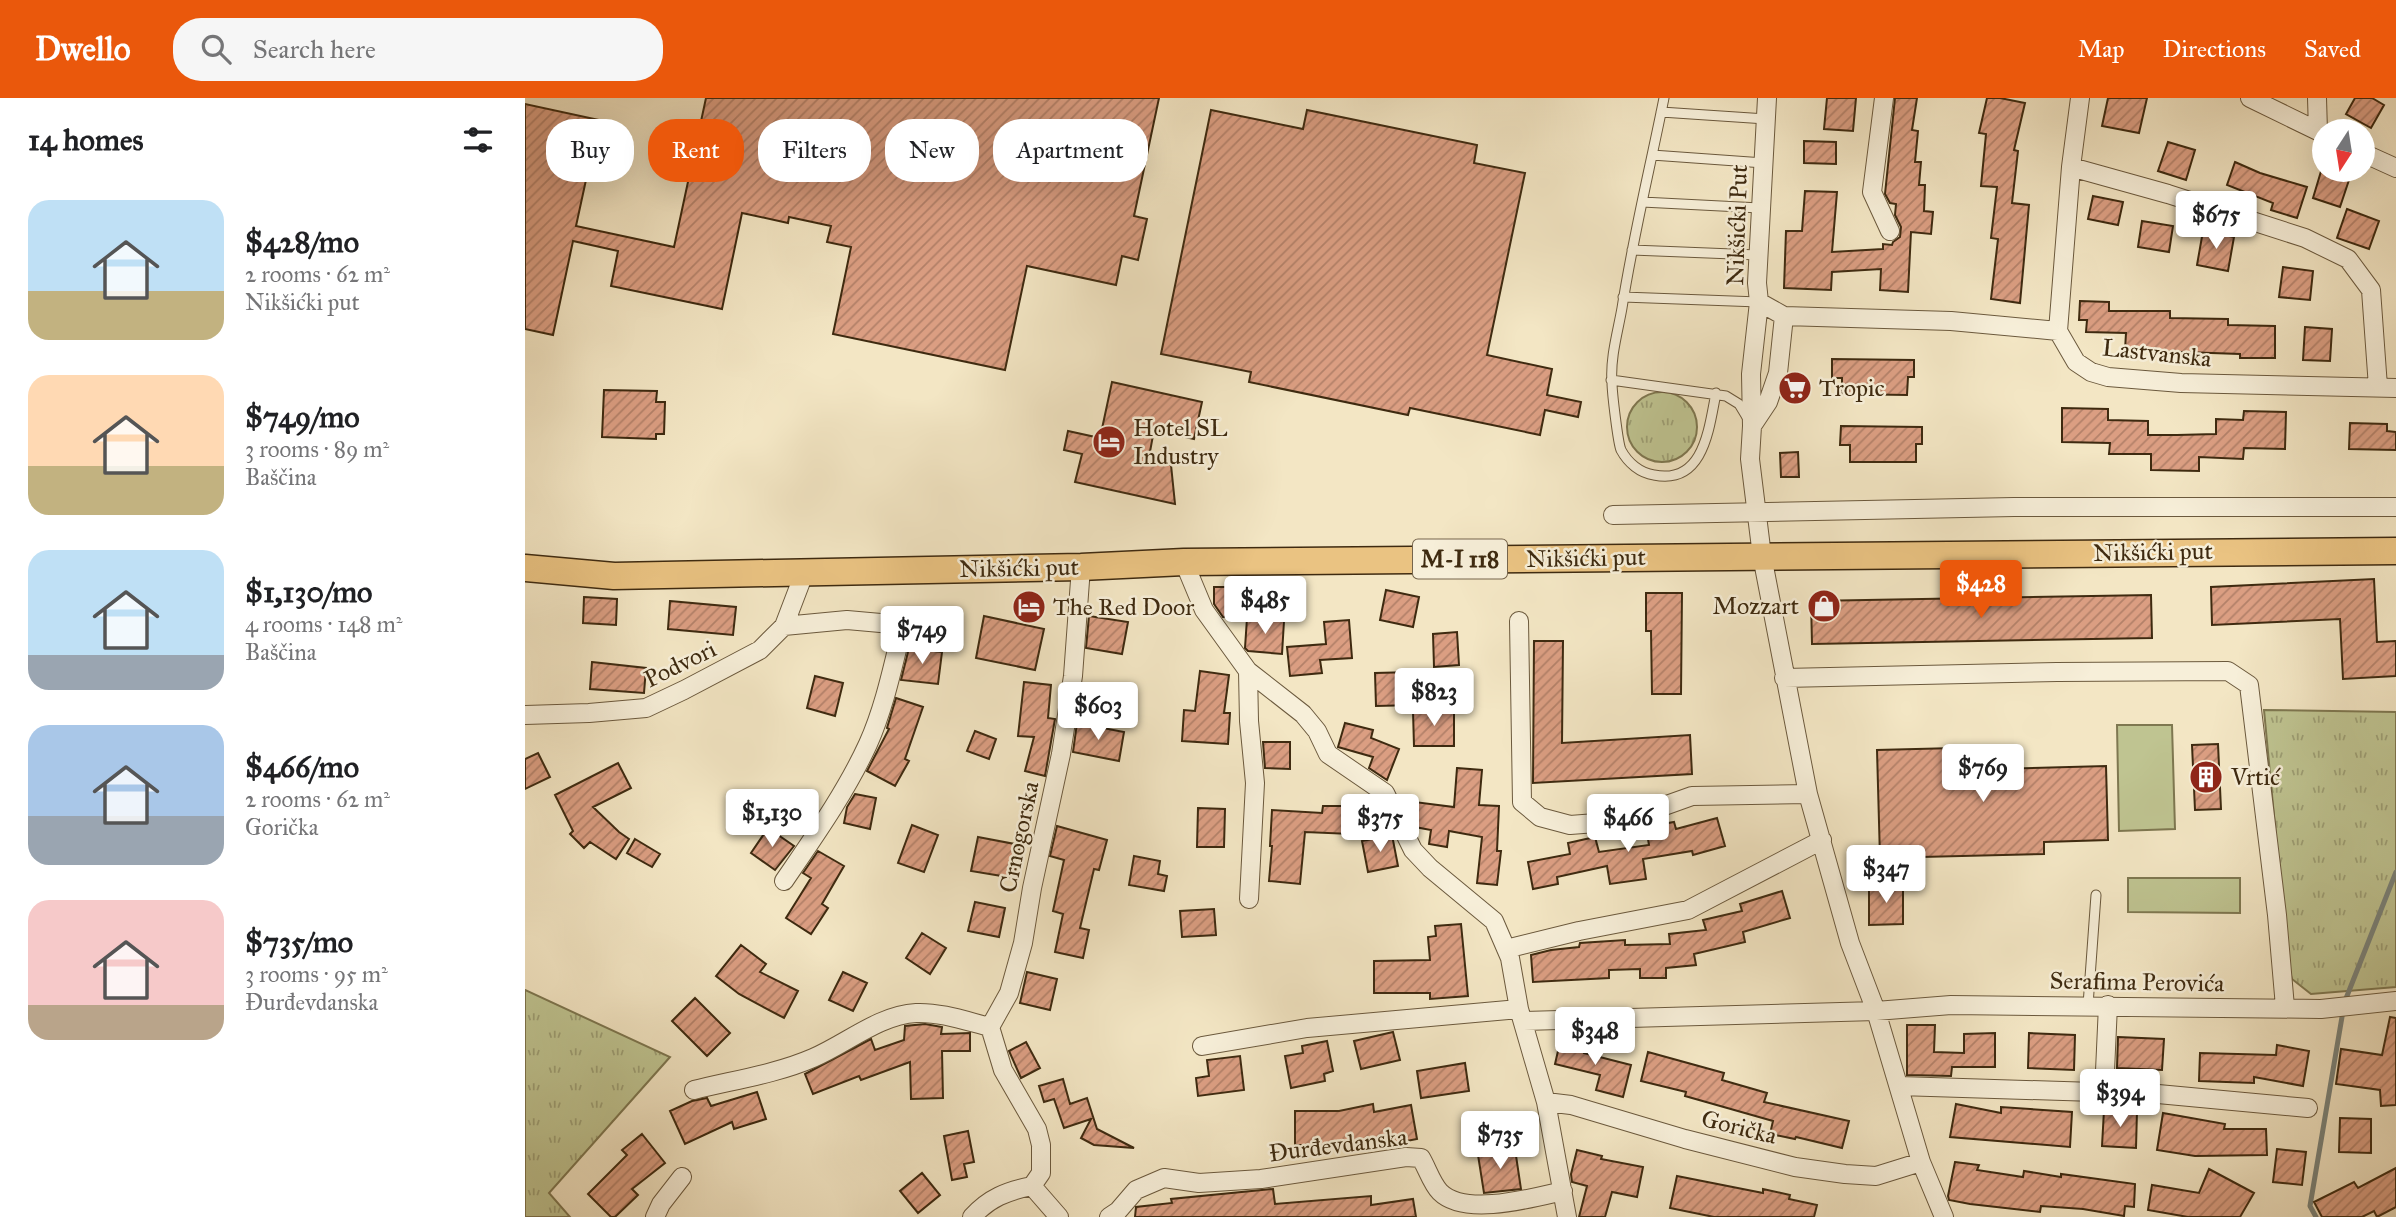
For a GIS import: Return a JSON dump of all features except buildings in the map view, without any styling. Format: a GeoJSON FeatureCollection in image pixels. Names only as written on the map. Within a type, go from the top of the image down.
{"type":"FeatureCollection","features":[{"type":"Feature","properties":{"kind":"main road","name":"Nikšićki put"},"geometry":{"type":"LineString","coordinates":[[525,568],[614,576],[1081,567],[1184,562],[2396,551]]}},
{"type":"Feature","properties":{"kind":"street","name":"Nikšićki Put"},"geometry":{"type":"LineString","coordinates":[[1767,98],[1758,255],[1759,302],[1784,316]]}},
{"type":"Feature","properties":{"kind":"street"},"geometry":{"type":"LineString","coordinates":[[1884,98],[1873,192],[1890,231]]}},
{"type":"Feature","properties":{"kind":"street"},"geometry":{"type":"LineString","coordinates":[[1752,426],[1767,402],[1778,373],[1784,316],[1951,321],[2058,331],[2071,167],[2080,98]]}},
{"type":"Feature","properties":{"kind":"street"},"geometry":{"type":"LineString","coordinates":[[2250,98],[2312,128]]}},
{"type":"Feature","properties":{"kind":"street"},"geometry":{"type":"LineString","coordinates":[[2317,98],[2319,119]]}},
{"type":"Feature","properties":{"kind":"street"},"geometry":{"type":"LineString","coordinates":[[2375,158],[2396,168]]}},
{"type":"Feature","properties":{"kind":"street","name":"Lastvanska"},"geometry":{"type":"LineString","coordinates":[[2058,331],[2076,362],[2091,372],[2108,377],[2181,383],[2387,388],[2371,290],[2348,259],[2305,238],[2168,194],[2071,167]]}},
{"type":"Feature","properties":{"kind":"street"},"geometry":{"type":"LineString","coordinates":[[1759,302],[1751,374],[1750,459],[1762,556],[1784,678],[1808,794],[1850,943],[1876,1011],[1921,1162],[1944,1217]]}},
{"type":"Feature","properties":{"kind":"street","name":"Nikšićki put"},"geometry":{"type":"LineString","coordinates":[[1613,515],[2014,508],[2396,507]]}},
{"type":"Feature","properties":{"kind":"street"},"geometry":{"type":"LineString","coordinates":[[1184,562],[1204,610],[1248,671],[1303,714],[1317,731],[1328,754],[1385,793],[1413,850],[1430,868],[1494,921],[1510,958],[1522,1015],[1546,1102],[1567,1217]]}},
{"type":"Feature","properties":{"kind":"street","name":"Crnogorska"},"geometry":{"type":"LineString","coordinates":[[990,1027],[1009,993],[1023,943],[1061,754],[1073,676],[1081,567]]}},
{"type":"Feature","properties":{"kind":"street","name":"Podvori"},"geometry":{"type":"LineString","coordinates":[[525,715],[646,708],[760,650],[784,626],[805,571]]}},
{"type":"Feature","properties":{"kind":"street"},"geometry":{"type":"LineString","coordinates":[[784,626],[847,620],[903,625],[925,624]]}},
{"type":"Feature","properties":{"kind":"street"},"geometry":{"type":"LineString","coordinates":[[1520,621],[1522,802],[1540,817],[1570,825],[1622,821],[1692,796],[1808,794]]}},
{"type":"Feature","properties":{"kind":"street"},"geometry":{"type":"LineString","coordinates":[[784,881],[815,836],[868,743],[903,625]]}},
{"type":"Feature","properties":{"kind":"street"},"geometry":{"type":"LineString","coordinates":[[1248,671],[1249,722],[1255,783],[1249,899]]}},
{"type":"Feature","properties":{"kind":"street"},"geometry":{"type":"LineString","coordinates":[[1784,678],[2228,671],[2249,685],[2277,915],[2285,1007]]}},
{"type":"Feature","properties":{"kind":"street"},"geometry":{"type":"LineString","coordinates":[[1506,950],[1579,931],[1688,910],[1822,840]]}},
{"type":"Feature","properties":{"kind":"street","name":"Serafima Perovića"},"geometry":{"type":"LineString","coordinates":[[1876,1011],[1951,1005],[2321,1009],[2396,1001]]}},
{"type":"Feature","properties":{"kind":"street"},"geometry":{"type":"LineString","coordinates":[[2104,1093],[2108,1006]]}},
{"type":"Feature","properties":{"kind":"street"},"geometry":{"type":"LineString","coordinates":[[1202,1046],[1307,1028],[1403,1017],[1876,1011]]}},
{"type":"Feature","properties":{"kind":"street"},"geometry":{"type":"LineString","coordinates":[[694,1090],[781,1069],[813,1058],[891,1019],[913,1013],[934,1013],[990,1027],[1003,1070],[1037,1129],[1041,1145],[1041,1174],[1032,1186],[1006,1191],[983,1205],[972,1217]]}},
{"type":"Feature","properties":{"kind":"street"},"geometry":{"type":"LineString","coordinates":[[1899,1086],[2158,1094],[2308,1108]]}},
{"type":"Feature","properties":{"kind":"street","name":"Gorička"},"geometry":{"type":"LineString","coordinates":[[1546,1102],[1571,1105],[1685,1139],[1795,1167],[1876,1176],[1921,1162]]}},
{"type":"Feature","properties":{"kind":"street","name":"Đurđevdanska"},"geometry":{"type":"LineString","coordinates":[[1109,1217],[1118,1211],[1136,1190],[1164,1178],[1199,1183],[1261,1179],[1406,1157],[1421,1158],[1440,1193],[1459,1203],[1503,1205],[1563,1191]]}},
{"type":"Feature","properties":{"kind":"street"},"geometry":{"type":"LineString","coordinates":[[655,1217],[660,1204],[682,1177]]}},
{"type":"Feature","properties":{"kind":"street"},"geometry":{"type":"LineString","coordinates":[[1032,1186],[1059,1217]]}},
{"type":"Feature","properties":{"kind":"lane"},"geometry":{"type":"LineString","coordinates":[[1664,98],[1623,297],[1611,380],[1620,448],[1627,460],[1637,468],[1661,477],[1688,469],[1699,458],[1708,432],[1716,393]]}},
{"type":"Feature","properties":{"kind":"lane"},"geometry":{"type":"LineString","coordinates":[[1661,112],[1766,119]]}},
{"type":"Feature","properties":{"kind":"lane"},"geometry":{"type":"LineString","coordinates":[[1652,155],[1764,163]]}},
{"type":"Feature","properties":{"kind":"lane"},"geometry":{"type":"LineString","coordinates":[[1642,202],[1760,208]]}},
{"type":"Feature","properties":{"kind":"lane"},"geometry":{"type":"LineString","coordinates":[[1632,250],[1758,255]]}},
{"type":"Feature","properties":{"kind":"lane"},"geometry":{"type":"LineString","coordinates":[[1623,297],[1759,302]]}},
{"type":"Feature","properties":{"kind":"lane"},"geometry":{"type":"LineString","coordinates":[[1611,380],[1726,396],[1739,404],[1752,426]]}},
{"type":"Feature","properties":{"kind":"lane"},"geometry":{"type":"LineString","coordinates":[[2088,1005],[2097,895]]}},
{"type":"Feature","properties":{"kind":"green space"},"geometry":{"type":"Polygon","coordinates":[[[1662,392],[1681,398],[1691,408],[1697,427],[1691,446],[1681,456],[1662,462],[1643,456],[1633,446],[1627,427],[1633,408],[1643,398],[1662,392]]]}},
{"type":"Feature","properties":{"kind":"green space"},"geometry":{"type":"Polygon","coordinates":[[[2264,710],[2396,712],[2396,987],[2311,994],[2292,979],[2288,964],[2264,710]]]}},
{"type":"Feature","properties":{"kind":"green space"},"geometry":{"type":"Polygon","coordinates":[[[2117,725],[2172,725],[2175,829],[2119,831],[2117,725]]]}},
{"type":"Feature","properties":{"kind":"green space"},"geometry":{"type":"Polygon","coordinates":[[[2128,878],[2240,878],[2240,913],[2128,912],[2128,878]]]}},
{"type":"Feature","properties":{"kind":"green space"},"geometry":{"type":"Polygon","coordinates":[[[525,990],[670,1057],[549,1193],[570,1217],[525,1217],[525,990]]]}},
{"type":"Feature","properties":{"kind":"waterway"},"geometry":{"type":"LineString","coordinates":[[2345,1001],[2396,872]]}},
{"type":"Feature","properties":{"kind":"waterway"},"geometry":{"type":"LineString","coordinates":[[2316,1217],[2310,1206],[2343,1011]]}},
{"type":"Feature","properties":{"kind":"place","name":"Tropic"},"geometry":{"type":"Point","coordinates":[1795,388]}},
{"type":"Feature","properties":{"kind":"place","name":"Hotel SL Industry"},"geometry":{"type":"Point","coordinates":[1109,442]}},
{"type":"Feature","properties":{"kind":"place","name":"Mozzart"},"geometry":{"type":"Point","coordinates":[1824,606]}},
{"type":"Feature","properties":{"kind":"place","name":"The Red Door"},"geometry":{"type":"Point","coordinates":[1029,607]}},
{"type":"Feature","properties":{"kind":"place","name":"Vrtić"},"geometry":{"type":"Point","coordinates":[2206,777]}}]}
